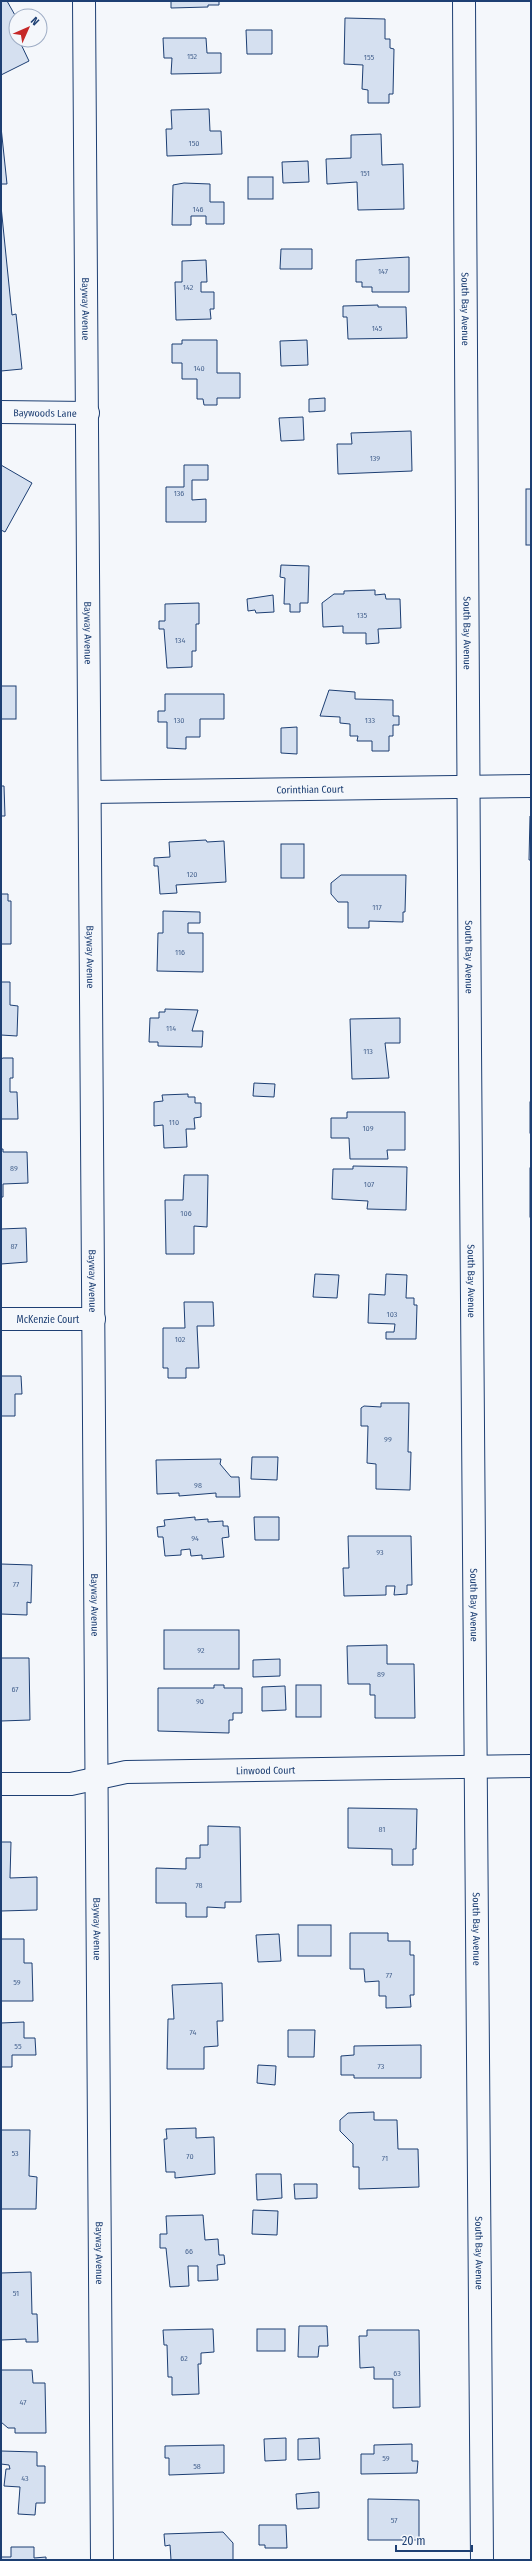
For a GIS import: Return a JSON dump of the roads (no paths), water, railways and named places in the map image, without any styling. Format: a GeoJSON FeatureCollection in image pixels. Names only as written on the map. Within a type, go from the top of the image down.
{"type":"FeatureCollection","features":[{"type":"Feature","properties":{"kind":"street","name":"Bayway Avenue"},"geometry":{"type":"LineString","coordinates":[[84,1],[102,2560]]}},
{"type":"Feature","properties":{"kind":"street","name":"South Bay Avenue"},"geometry":{"type":"LineString","coordinates":[[464,1],[470,787],[470,1049],[482,2560]]}},
{"type":"Feature","properties":{"kind":"street","name":"Baywoods Lane"},"geometry":{"type":"LineString","coordinates":[[1,412],[88,413]]}},
{"type":"Feature","properties":{"kind":"street","name":"Corinthian Court"},"geometry":{"type":"LineString","coordinates":[[90,792],[256,792],[531,786]]}},
{"type":"Feature","properties":{"kind":"street","name":"McKenzie Court"},"geometry":{"type":"LineString","coordinates":[[1,1319],[94,1319]]}},
{"type":"Feature","properties":{"kind":"street","name":"Linwood Court"},"geometry":{"type":"LineString","coordinates":[[1,1784],[72,1784],[126,1772],[531,1766]]}}]}
